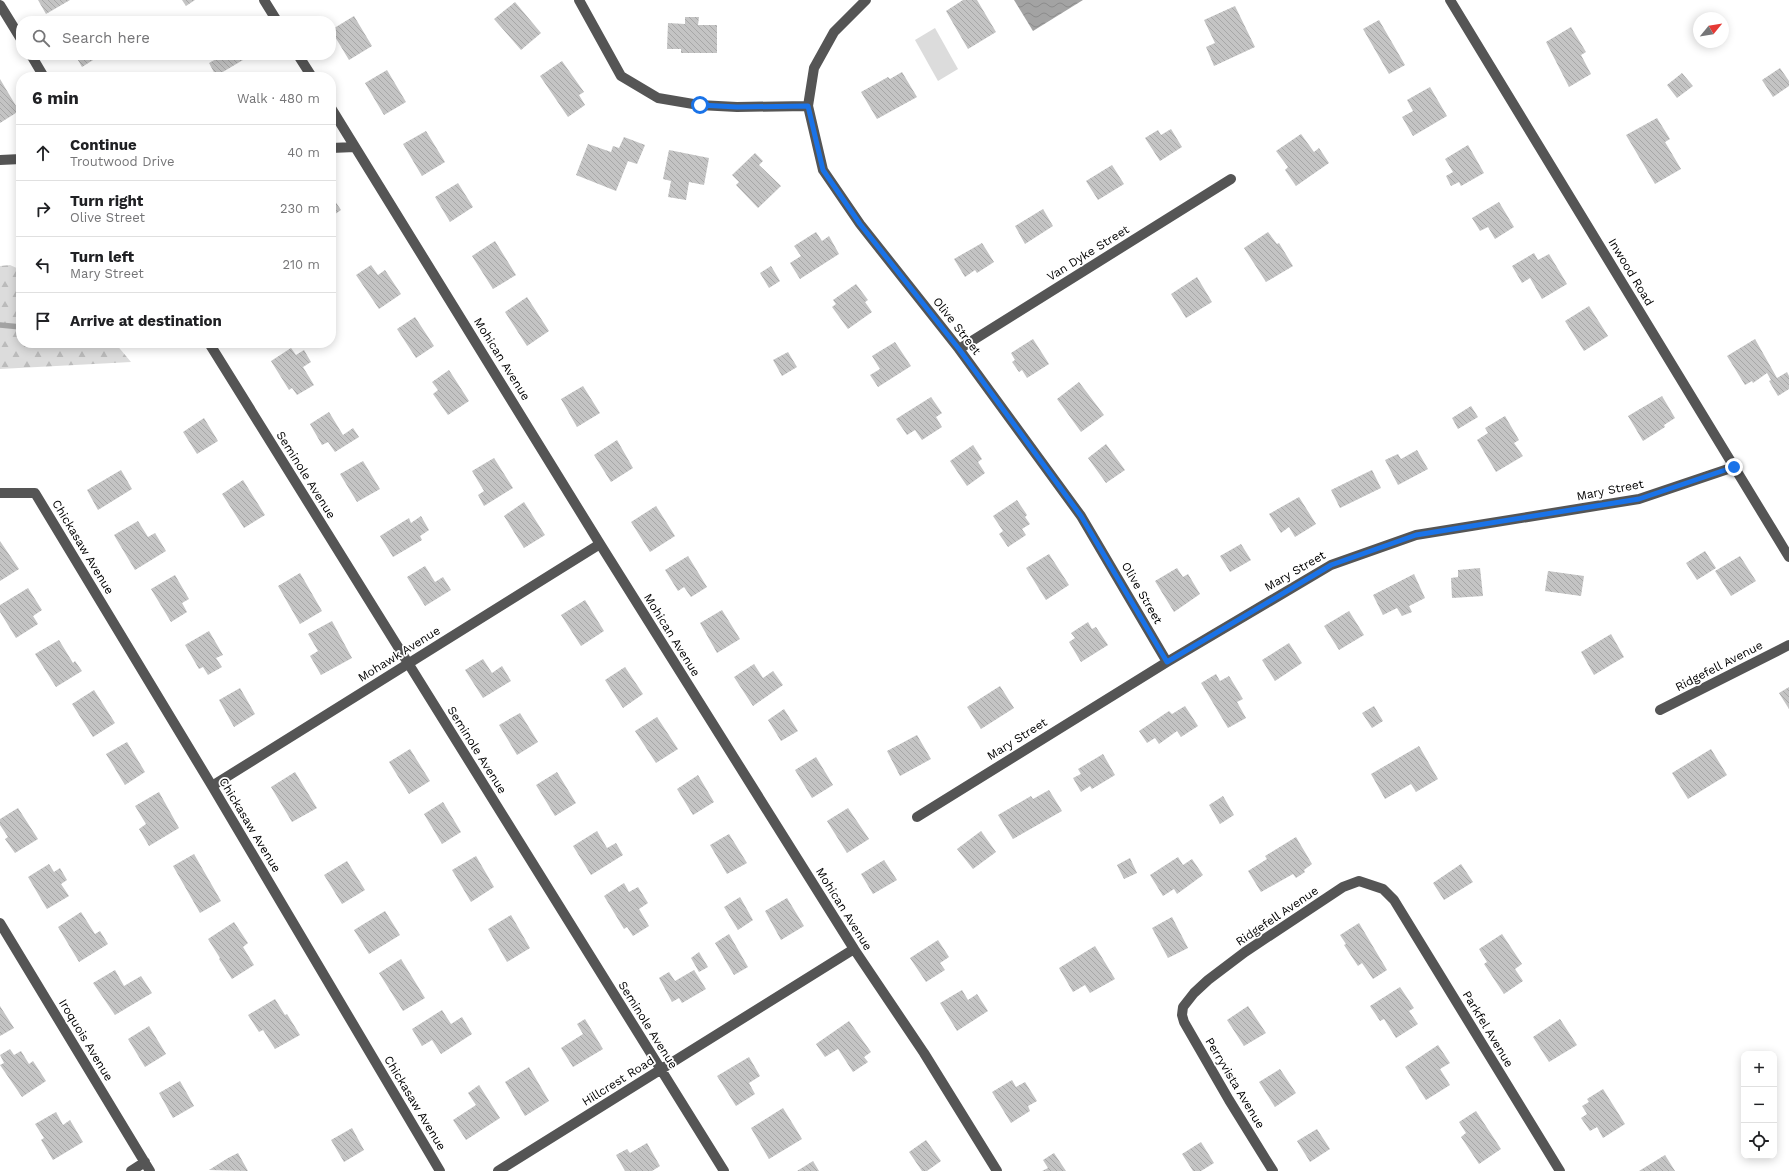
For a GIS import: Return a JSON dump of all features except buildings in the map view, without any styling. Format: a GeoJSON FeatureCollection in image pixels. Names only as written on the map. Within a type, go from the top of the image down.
{"type":"FeatureCollection","features":[{"type":"Feature","properties":{"kind":"street"},"geometry":{"type":"LineString","coordinates":[[264,0],[274,16]]}},
{"type":"Feature","properties":{"kind":"street"},"geometry":{"type":"LineString","coordinates":[[579,0],[621,76],[658,98],[700,105],[737,107],[808,106]]}},
{"type":"Feature","properties":{"kind":"street","name":"Olive Street"},"geometry":{"type":"LineString","coordinates":[[866,0],[834,32],[814,68],[808,106],[823,170],[860,224],[959,349],[1081,516],[1167,662]]}},
{"type":"Feature","properties":{"kind":"street","name":"Inwood Road"},"geometry":{"type":"LineString","coordinates":[[1450,0],[1789,557]]}},
{"type":"Feature","properties":{"kind":"street"},"geometry":{"type":"LineString","coordinates":[[0,5],[16,31]]}},
{"type":"Feature","properties":{"kind":"street"},"geometry":{"type":"LineString","coordinates":[[33,60],[41,72]]}},
{"type":"Feature","properties":{"kind":"street"},"geometry":{"type":"LineString","coordinates":[[301,60],[309,72]]}},
{"type":"Feature","properties":{"kind":"street","name":"Mohican Avenue"},"geometry":{"type":"LineString","coordinates":[[336,116],[600,544],[854,949],[924,1053],[997,1171]]}},
{"type":"Feature","properties":{"kind":"street"},"geometry":{"type":"LineString","coordinates":[[336,148],[355,147]]}},
{"type":"Feature","properties":{"kind":"street"},"geometry":{"type":"LineString","coordinates":[[0,160],[16,160]]}},
{"type":"Feature","properties":{"kind":"street","name":"Van Dyke Street"},"geometry":{"type":"LineString","coordinates":[[959,349],[1231,179]]}},
{"type":"Feature","properties":{"kind":"street","name":"Seminole Avenue"},"geometry":{"type":"LineString","coordinates":[[212,348],[724,1171]]}},
{"type":"Feature","properties":{"kind":"street","name":"Mary Street"},"geometry":{"type":"LineString","coordinates":[[917,817],[1167,662],[1331,565],[1416,535],[1639,499],[1734,467]]}},
{"type":"Feature","properties":{"kind":"street","name":"Chickasaw Avenue"},"geometry":{"type":"LineString","coordinates":[[0,493],[35,493],[212,786],[440,1171]]}},
{"type":"Feature","properties":{"kind":"street","name":"Mohawk Avenue"},"geometry":{"type":"LineString","coordinates":[[212,786],[600,544]]}},
{"type":"Feature","properties":{"kind":"street","name":"Ridgefell Avenue"},"geometry":{"type":"LineString","coordinates":[[1660,710],[1789,645]]}},
{"type":"Feature","properties":{"kind":"street","name":"Ridgefell Avenue"},"geometry":{"type":"LineString","coordinates":[[1183,1007],[1194,993],[1245,952],[1343,887],[1360,881],[1383,889],[1394,900]]}},
{"type":"Feature","properties":{"kind":"street","name":"Parkfel Avenue"},"geometry":{"type":"LineString","coordinates":[[1394,900],[1560,1171]]}},
{"type":"Feature","properties":{"kind":"street","name":"Iroquois Avenue"},"geometry":{"type":"LineString","coordinates":[[0,923],[148,1167]]}},
{"type":"Feature","properties":{"kind":"street","name":"Hillcrest Road"},"geometry":{"type":"LineString","coordinates":[[498,1171],[854,949]]}},
{"type":"Feature","properties":{"kind":"street","name":"Perryvista Avenue"},"geometry":{"type":"LineString","coordinates":[[1183,1007],[1182,1015],[1184,1022],[1229,1100],[1273,1171]]}},
{"type":"Feature","properties":{"kind":"street"},"geometry":{"type":"LineString","coordinates":[[131,1171],[148,1167]]}},
{"type":"Feature","properties":{"kind":"green space"},"geometry":{"type":"Polygon","coordinates":[[[935,28],[958,69],[938,81],[915,40],[935,28]]]}},
{"type":"Feature","properties":{"kind":"green space"},"geometry":{"type":"Polygon","coordinates":[[[10,265],[16,268],[16,348],[119,348],[131,362],[0,369],[0,266],[10,265]]]}},
{"type":"Feature","properties":{"kind":"water"},"geometry":{"type":"Polygon","coordinates":[[[1014,0],[1083,0],[1033,31],[1014,0]]]}},
{"type":"Feature","properties":{"kind":"waterway"},"geometry":{"type":"LineString","coordinates":[[0,325],[16,327]]}},
{"type":"Feature","properties":{"kind":"route"},"geometry":{"type":"LineString","coordinates":[[700,105],[737,107],[808,106],[823,170],[860,224],[959,349],[1081,516],[1167,662],[1331,565],[1416,535],[1639,499],[1734,467]]}}]}
